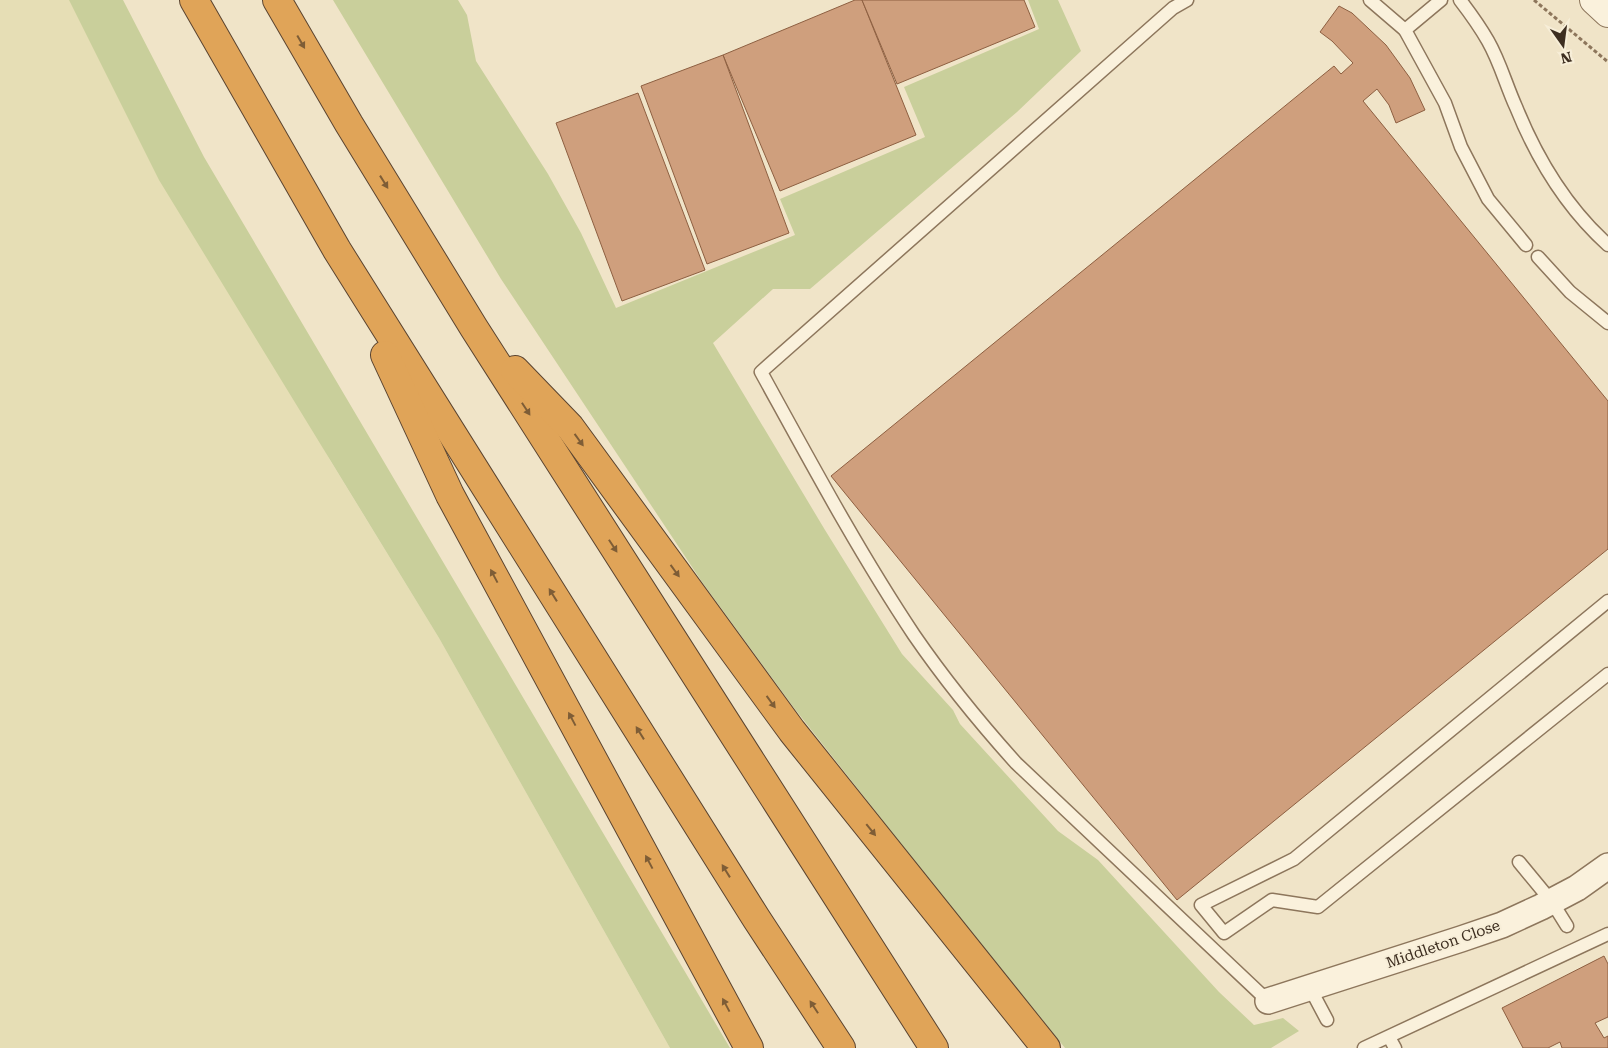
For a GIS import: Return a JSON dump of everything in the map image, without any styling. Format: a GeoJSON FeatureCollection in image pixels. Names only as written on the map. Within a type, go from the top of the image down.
{"type":"FeatureCollection","features":[{"type":"Feature","properties":{"kind":"highway"},"geometry":{"type":"LineString","coordinates":[[194,0],[336,250],[750,910],[841,1048]]}},
{"type":"Feature","properties":{"kind":"highway"},"geometry":{"type":"LineString","coordinates":[[277,0],[348,124],[474,328],[934,1048]]}},
{"type":"Feature","properties":{"kind":"highway"},"geometry":{"type":"LineString","coordinates":[[336,250],[450,495],[749,1048]]}},
{"type":"Feature","properties":{"kind":"highway"},"geometry":{"type":"LineString","coordinates":[[474,328],[570,427],[792,731],[1046,1048]]}},
{"type":"Feature","properties":{"kind":"street"},"geometry":{"type":"LineString","coordinates":[[1594,0],[1608,13]]}},
{"type":"Feature","properties":{"kind":"street","name":"Middleton Close"},"geometry":{"type":"LineString","coordinates":[[1268,1001],[1486,931],[1552,902],[1577,888],[1608,866]]}},
{"type":"Feature","properties":{"kind":"lane"},"geometry":{"type":"LineString","coordinates":[[1187,0],[1173,8],[761,372],[815,471],[889,596],[915,637],[985,728],[1023,770],[1268,1001]]}},
{"type":"Feature","properties":{"kind":"lane"},"geometry":{"type":"LineString","coordinates":[[1370,0],[1405,30],[1445,103],[1461,147],[1488,199],[1526,245]]}},
{"type":"Feature","properties":{"kind":"lane"},"geometry":{"type":"LineString","coordinates":[[1405,30],[1441,0]]}},
{"type":"Feature","properties":{"kind":"lane"},"geometry":{"type":"LineString","coordinates":[[1460,0],[1488,42],[1531,142],[1548,171],[1570,205],[1591,230],[1608,245]]}},
{"type":"Feature","properties":{"kind":"lane"},"geometry":{"type":"LineString","coordinates":[[1538,257],[1570,292],[1608,323]]}},
{"type":"Feature","properties":{"kind":"lane"},"geometry":{"type":"LineString","coordinates":[[1608,601],[1294,859],[1201,905],[1224,933],[1272,900],[1318,907],[1608,674]]}},
{"type":"Feature","properties":{"kind":"lane"},"geometry":{"type":"LineString","coordinates":[[1519,862],[1552,902],[1567,926]]}},
{"type":"Feature","properties":{"kind":"lane"},"geometry":{"type":"LineString","coordinates":[[1364,1048],[1392,1042],[1608,934]]}},
{"type":"Feature","properties":{"kind":"lane"},"geometry":{"type":"LineString","coordinates":[[1310,988],[1327,1020]]}},
{"type":"Feature","properties":{"kind":"path"},"geometry":{"type":"LineString","coordinates":[[1534,0],[1608,62]]}},
{"type":"Feature","properties":{"kind":"shaded area"},"geometry":{"type":"Polygon","coordinates":[[[0,0],[80,0],[330,460],[439,638],[670,1048],[0,1048],[0,0]]]}},
{"type":"Feature","properties":{"kind":"green space"},"geometry":{"type":"Polygon","coordinates":[[[69,0],[123,0],[204,157],[730,1048],[670,1048],[439,638],[159,180],[69,0]]]}},
{"type":"Feature","properties":{"kind":"green space"},"geometry":{"type":"Polygon","coordinates":[[[333,0],[458,0],[467,15],[476,61],[548,174],[581,233],[616,308],[795,235],[780,199],[925,137],[904,87],[1039,29],[1028,0],[1058,0],[1081,51],[1017,112],[810,289],[773,289],[713,343],[902,654],[953,710],[960,724],[1058,831],[1098,860],[1219,992],[1254,1025],[1283,1018],[1299,1031],[1271,1048],[1065,1048],[794,708],[702,582],[501,279],[333,0]]]}},
{"type":"Feature","properties":{"kind":"building"},"geometry":{"type":"Polygon","coordinates":[[[855,0],[862,0],[916,135],[780,191],[723,55],[855,0]]]}},
{"type":"Feature","properties":{"kind":"building"},"geometry":{"type":"Polygon","coordinates":[[[862,0],[1024,0],[1035,27],[897,84],[862,0]]]}},
{"type":"Feature","properties":{"kind":"building"},"geometry":{"type":"Polygon","coordinates":[[[1339,6],[1352,13],[1386,45],[1410,78],[1425,110],[1396,123],[1389,105],[1377,89],[1363,101],[1608,401],[1608,549],[1177,900],[831,476],[1334,66],[1341,74],[1353,63],[1332,41],[1320,32],[1339,6]]]}},
{"type":"Feature","properties":{"kind":"building"},"geometry":{"type":"Polygon","coordinates":[[[723,55],[789,233],[707,264],[641,86],[723,55]]]}},
{"type":"Feature","properties":{"kind":"building"},"geometry":{"type":"Polygon","coordinates":[[[638,93],[705,270],[622,301],[556,123],[638,93]]]}},
{"type":"Feature","properties":{"kind":"building"},"geometry":{"type":"Polygon","coordinates":[[[1604,956],[1608,964],[1608,1017],[1595,1023],[1604,1038],[1608,1036],[1608,1048],[1562,1048],[1560,1042],[1548,1048],[1523,1048],[1502,1008],[1604,956]]]}}]}
